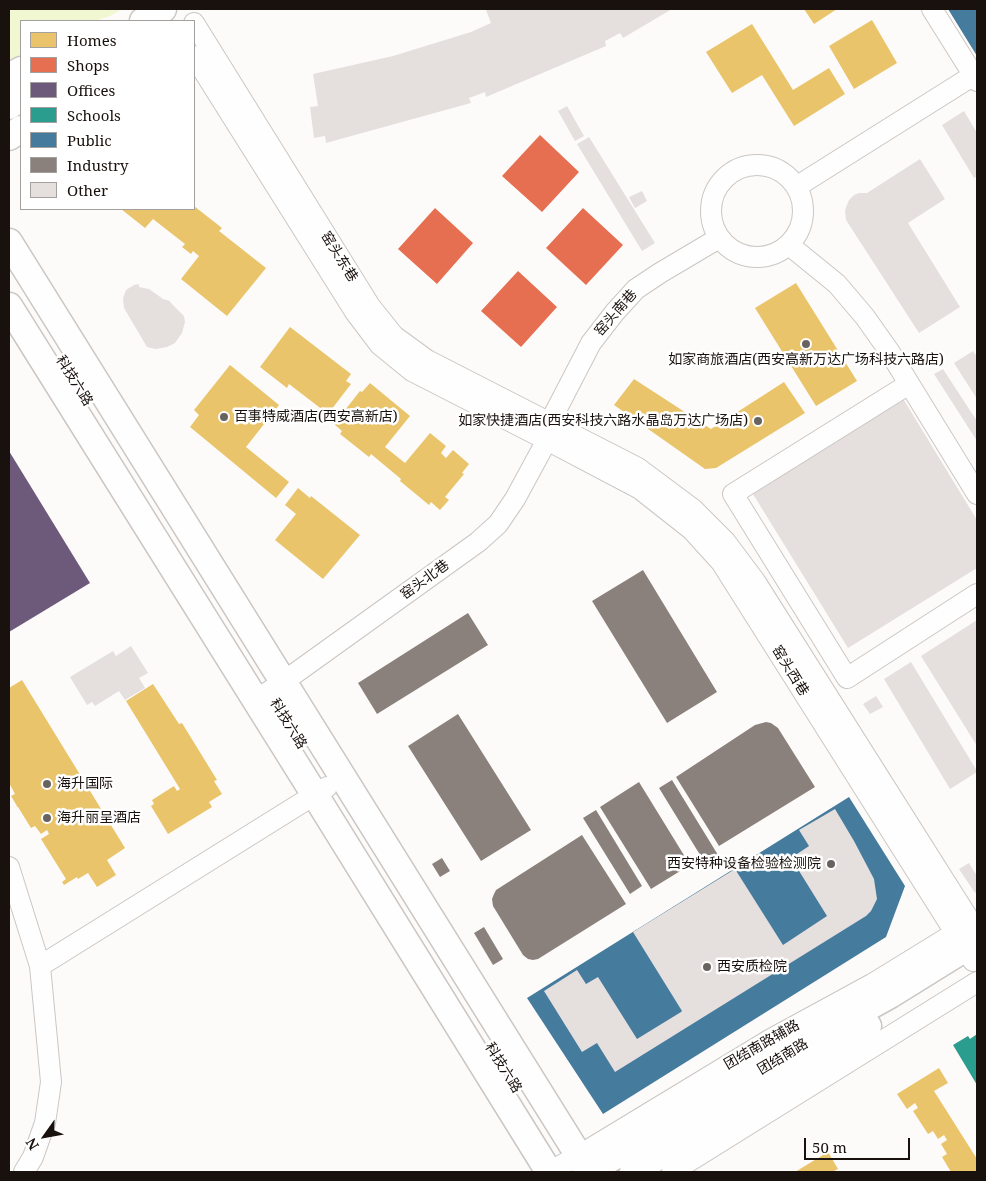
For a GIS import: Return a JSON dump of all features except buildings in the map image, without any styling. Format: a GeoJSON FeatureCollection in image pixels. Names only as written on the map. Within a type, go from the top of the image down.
{"type":"FeatureCollection","features":[{"type":"Feature","properties":{"kind":"main road"},"geometry":{"type":"LineString","coordinates":[[145,20],[163,9]]}},
{"type":"Feature","properties":{"kind":"main road"},"geometry":{"type":"LineString","coordinates":[[9,77],[20,71]]}},
{"type":"Feature","properties":{"kind":"main road"},"geometry":{"type":"LineString","coordinates":[[9,106],[20,99]]}},
{"type":"Feature","properties":{"kind":"main road"},"geometry":{"type":"LineString","coordinates":[[9,137],[20,130]]}},
{"type":"Feature","properties":{"kind":"main road"},"geometry":{"type":"LineString","coordinates":[[9,242],[269,691],[569,1169]]}},
{"type":"Feature","properties":{"kind":"main road","name":"科技六路"},"geometry":{"type":"LineString","coordinates":[[9,276],[269,691],[314,795],[569,1169]]}},
{"type":"Feature","properties":{"kind":"main road","name":"科技六路"},"geometry":{"type":"LineString","coordinates":[[9,306],[269,691]]}},
{"type":"Feature","properties":{"kind":"main road"},"geometry":{"type":"LineString","coordinates":[[9,340],[314,795],[531,1172]]}},
{"type":"Feature","properties":{"kind":"main road","name":"团结南路"},"geometry":{"type":"LineString","coordinates":[[569,1169],[828,1030],[972,945]]}},
{"type":"Feature","properties":{"kind":"main road","name":"团结南路"},"geometry":{"type":"LineString","coordinates":[[633,1172],[972,945]]}},
{"type":"Feature","properties":{"kind":"street"},"geometry":{"type":"LineString","coordinates":[[163,9],[171,20]]}},
{"type":"Feature","properties":{"kind":"street","name":"窑头东巷"},"geometry":{"type":"LineString","coordinates":[[185,9],[192,20]]}},
{"type":"Feature","properties":{"kind":"street"},"geometry":{"type":"LineString","coordinates":[[796,187],[976,78],[932,9]]}},
{"type":"Feature","properties":{"kind":"street","name":"窑头东巷"},"geometry":{"type":"LineString","coordinates":[[195,25],[370,306],[394,336],[427,360],[549,431]]}},
{"type":"Feature","properties":{"kind":"street","name":"窑头东巷"},"geometry":{"type":"LineString","coordinates":[[195,58],[355,312],[380,345],[412,371],[549,431]]}},
{"type":"Feature","properties":{"kind":"street"},"geometry":{"type":"LineString","coordinates":[[750,165],[766,166],[780,171],[796,187],[803,207],[802,222],[797,235],[790,245],[775,254],[761,258],[746,257],[731,250],[719,238],[712,225],[710,209],[714,194],[722,180],[735,170],[750,165]]}},
{"type":"Feature","properties":{"kind":"street","name":"窑头南巷"},"geometry":{"type":"LineString","coordinates":[[549,431],[591,343],[615,312],[636,289],[719,238]]}},
{"type":"Feature","properties":{"kind":"street"},"geometry":{"type":"LineString","coordinates":[[790,245],[837,284],[865,317],[974,482]]}},
{"type":"Feature","properties":{"kind":"street"},"geometry":{"type":"LineString","coordinates":[[910,384],[733,494],[847,678],[977,594]]}},
{"type":"Feature","properties":{"kind":"street","name":"窑头北巷"},"geometry":{"type":"LineString","coordinates":[[269,691],[478,542],[498,524],[515,499],[549,431]]}},
{"type":"Feature","properties":{"kind":"street","name":"窑头西巷"},"geometry":{"type":"LineString","coordinates":[[549,431],[640,489],[692,530],[721,562],[972,945]]}},
{"type":"Feature","properties":{"kind":"street"},"geometry":{"type":"LineString","coordinates":[[40,966],[314,795]]}},
{"type":"Feature","properties":{"kind":"street"},"geometry":{"type":"LineString","coordinates":[[9,867],[40,966],[51,1082],[45,1123],[33,1157],[24,1172]]}},
{"type":"Feature","properties":{"kind":"street"},"geometry":{"type":"LineString","coordinates":[[672,1172],[972,945]]}},
{"type":"Feature","properties":{"kind":"green space"},"geometry":{"type":"Polygon","coordinates":[[[9,9],[122,9],[98,20],[20,20],[20,58],[9,65],[9,9]]]}},
{"type":"Feature","properties":{"kind":"place","name":"如家商旅酒店(西安高新万达广场科技六路店)"},"geometry":{"type":"Point","coordinates":[806,344]}},
{"type":"Feature","properties":{"kind":"place","name":"百事特威酒店(西安高新店)"},"geometry":{"type":"Point","coordinates":[224,417]}},
{"type":"Feature","properties":{"kind":"place","name":"如家快捷酒店(西安科技六路水晶岛万达广场店)"},"geometry":{"type":"Point","coordinates":[758,421]}},
{"type":"Feature","properties":{"kind":"place","name":"海升国际"},"geometry":{"type":"Point","coordinates":[47,784]}},
{"type":"Feature","properties":{"kind":"place","name":"海升丽呈酒店"},"geometry":{"type":"Point","coordinates":[47,818]}},
{"type":"Feature","properties":{"kind":"place","name":"西安特种设备检验检测院"},"geometry":{"type":"Point","coordinates":[831,864]}},
{"type":"Feature","properties":{"kind":"place","name":"西安质检院"},"geometry":{"type":"Point","coordinates":[707,967]}}]}
